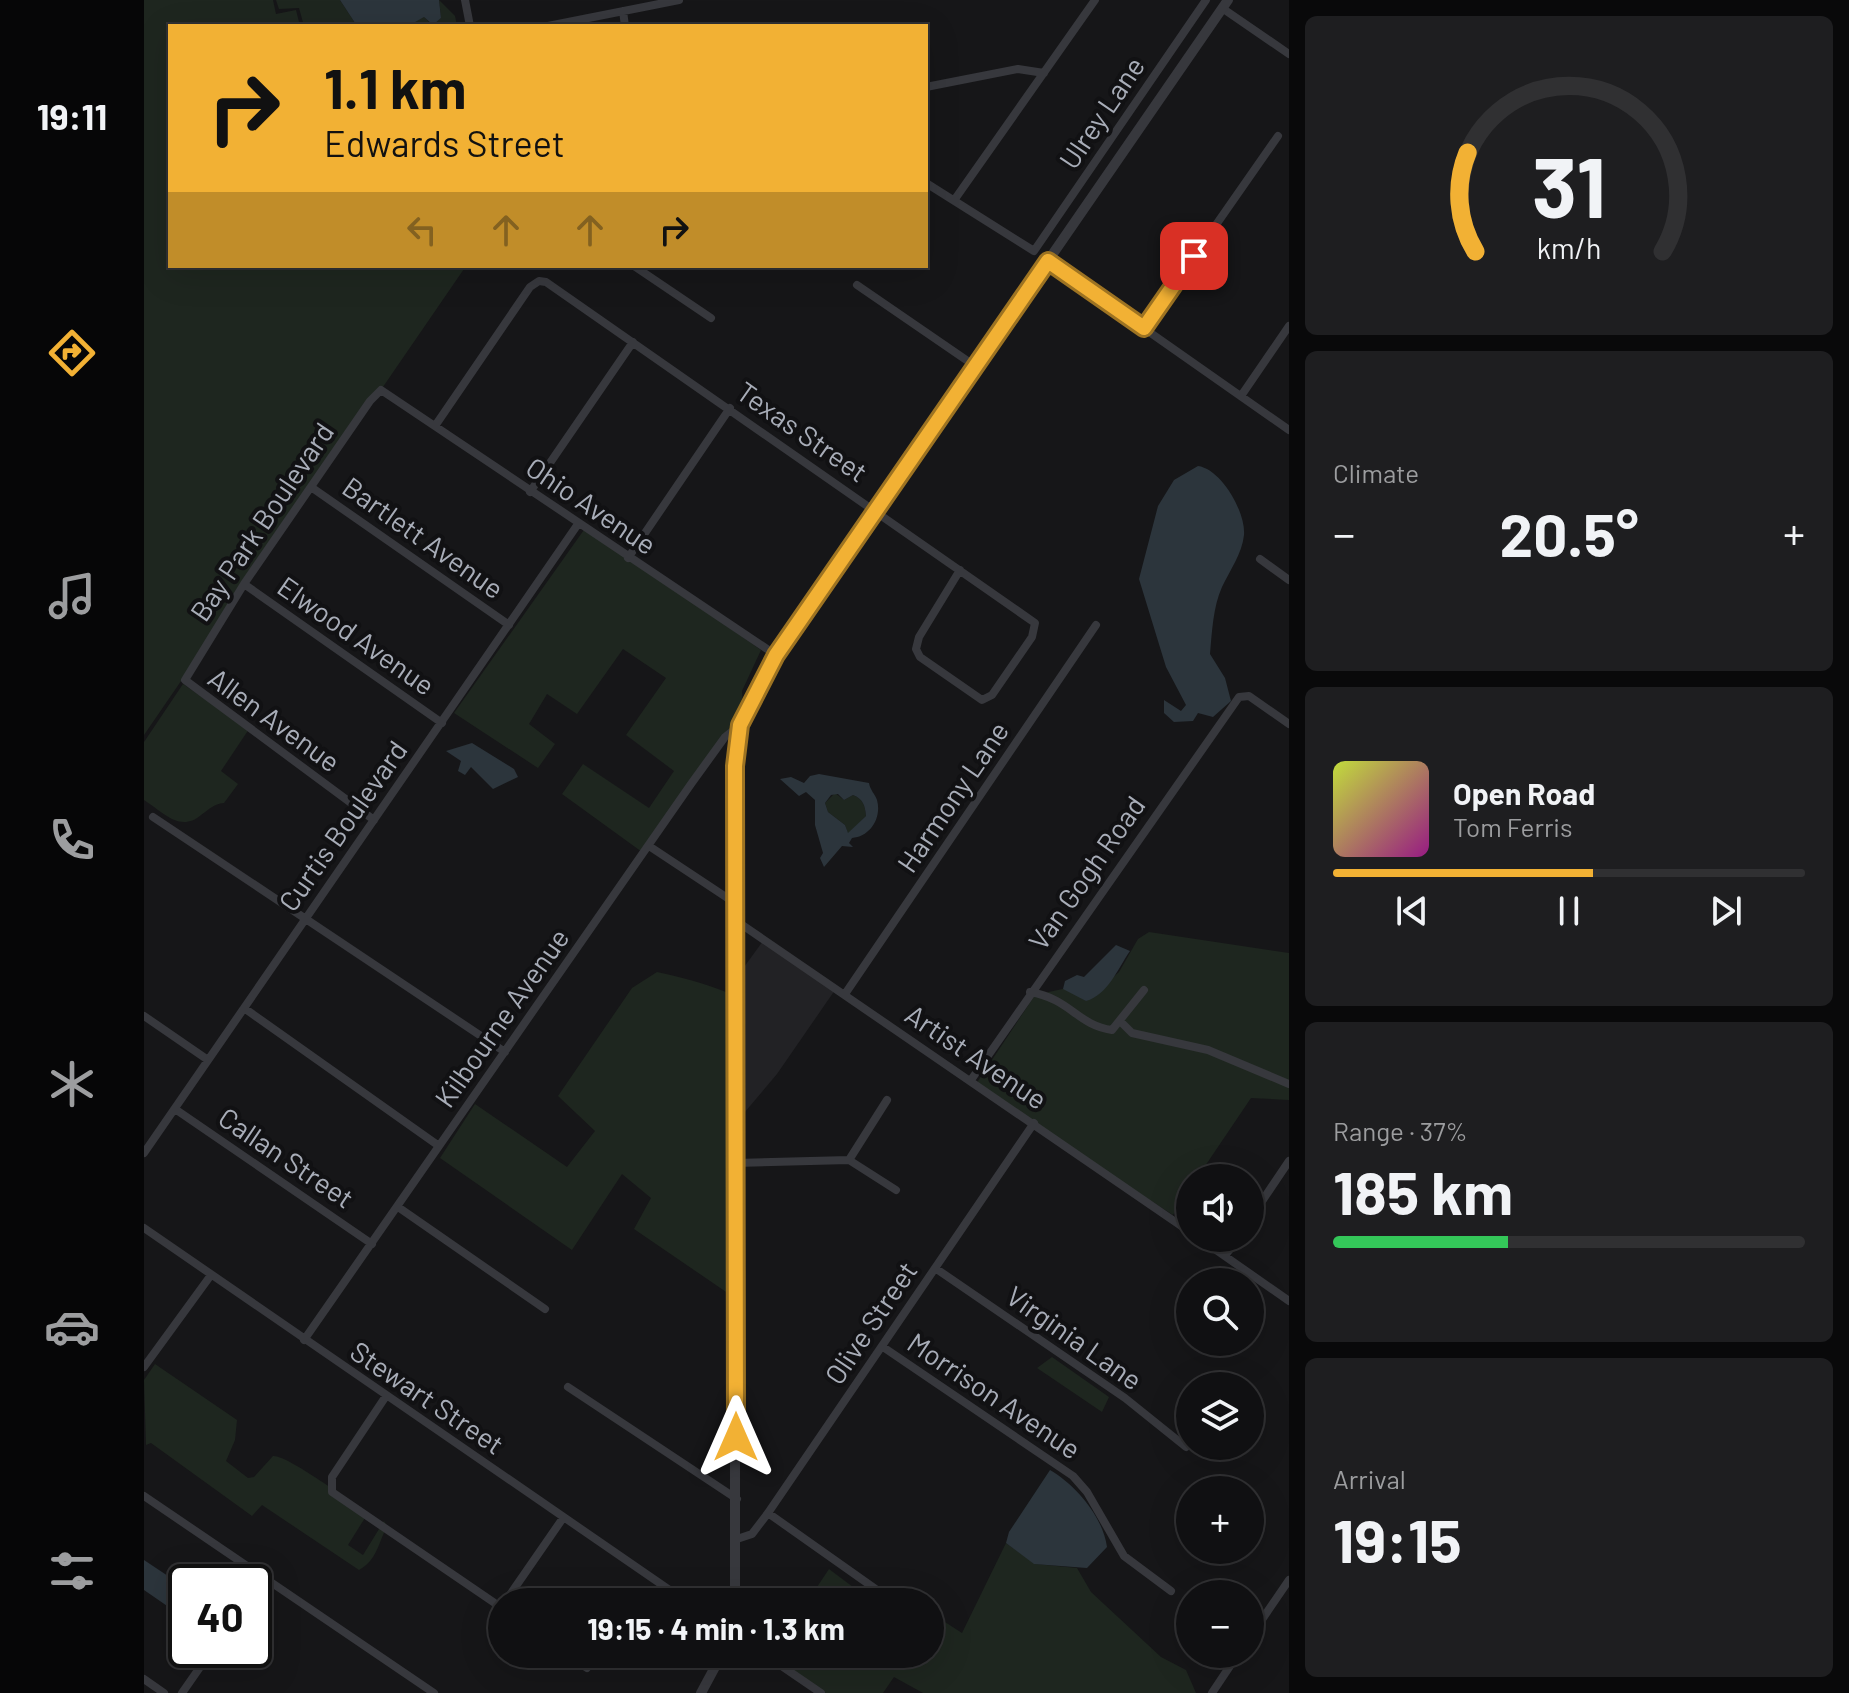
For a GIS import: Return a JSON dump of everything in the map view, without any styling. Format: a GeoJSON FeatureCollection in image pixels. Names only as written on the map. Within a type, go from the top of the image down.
{"type":"FeatureCollection","features":[{"type":"Feature","properties":{"kind":"street"},"geometry":{"type":"LineString","coordinates":[[465,0],[470,24]]}},
{"type":"Feature","properties":{"kind":"street"},"geometry":{"type":"LineString","coordinates":[[558,24],[679,0]]}},
{"type":"Feature","properties":{"kind":"street"},"geometry":{"type":"LineString","coordinates":[[928,184],[955,199],[1095,0]]}},
{"type":"Feature","properties":{"kind":"street","name":"Ulrey Lane"},"geometry":{"type":"LineString","coordinates":[[955,199],[1034,251],[1206,0]]}},
{"type":"Feature","properties":{"kind":"street"},"geometry":{"type":"LineString","coordinates":[[735,1588],[735,766],[740,725],[776,655],[1225,4],[1289,54]]}},
{"type":"Feature","properties":{"kind":"street"},"geometry":{"type":"LineString","coordinates":[[623,11],[625,24]]}},
{"type":"Feature","properties":{"kind":"street"},"geometry":{"type":"LineString","coordinates":[[928,87],[1018,69],[1044,73]]}},
{"type":"Feature","properties":{"kind":"street"},"geometry":{"type":"LineString","coordinates":[[1144,328],[1278,136]]}},
{"type":"Feature","properties":{"kind":"street"},"geometry":{"type":"LineString","coordinates":[[1048,261],[1289,430]]}},
{"type":"Feature","properties":{"kind":"street"},"geometry":{"type":"LineString","coordinates":[[637,268],[711,318]]}},
{"type":"Feature","properties":{"kind":"street","name":"Texas Street"},"geometry":{"type":"LineString","coordinates":[[435,426],[530,287],[539,281],[546,282],[877,511],[960,570],[1036,626],[992,695],[982,700],[920,657],[916,649],[919,637],[960,570]]}},
{"type":"Feature","properties":{"kind":"street"},"geometry":{"type":"LineString","coordinates":[[857,285],[975,366]]}},
{"type":"Feature","properties":{"kind":"street"},"geometry":{"type":"LineString","coordinates":[[1241,396],[1289,326]]}},
{"type":"Feature","properties":{"kind":"street"},"geometry":{"type":"LineString","coordinates":[[530,492],[633,342]]}},
{"type":"Feature","properties":{"kind":"street","name":"Ohio Avenue"},"geometry":{"type":"LineString","coordinates":[[384,390],[530,492],[776,655]]}},
{"type":"Feature","properties":{"kind":"street","name":"Bay Park Boulevard"},"geometry":{"type":"LineString","coordinates":[[187,684],[187,672],[244,584],[370,401],[384,390]]}},
{"type":"Feature","properties":{"kind":"street"},"geometry":{"type":"LineString","coordinates":[[628,558],[730,408]]}},
{"type":"Feature","properties":{"kind":"street","name":"Bartlett Avenue"},"geometry":{"type":"LineString","coordinates":[[311,487],[509,625]]}},
{"type":"Feature","properties":{"kind":"street","name":"Curtis Boulevard"},"geometry":{"type":"LineString","coordinates":[[144,1153],[578,524]]}},
{"type":"Feature","properties":{"kind":"street"},"geometry":{"type":"LineString","coordinates":[[1260,559],[1289,580]]}},
{"type":"Feature","properties":{"kind":"street","name":"Elwood Avenue"},"geometry":{"type":"LineString","coordinates":[[244,584],[442,723]]}},
{"type":"Feature","properties":{"kind":"street","name":"Harmony Lane"},"geometry":{"type":"LineString","coordinates":[[845,994],[1096,625]]}},
{"type":"Feature","properties":{"kind":"street","name":"Allen Avenue"},"geometry":{"type":"LineString","coordinates":[[187,684],[374,820]]}},
{"type":"Feature","properties":{"kind":"street","name":"Van Gogh Road"},"geometry":{"type":"LineString","coordinates":[[971,1080],[1175,785],[1243,695],[1289,724]]}},
{"type":"Feature","properties":{"kind":"street","name":"Kilbourne Avenue"},"geometry":{"type":"LineString","coordinates":[[304,1340],[725,737],[740,725]]}},
{"type":"Feature","properties":{"kind":"street"},"geometry":{"type":"LineString","coordinates":[[153,817],[505,1052]]}},
{"type":"Feature","properties":{"kind":"street"},"geometry":{"type":"LineString","coordinates":[[649,846],[735,903]]}},
{"type":"Feature","properties":{"kind":"street","name":"Artist Avenue"},"geometry":{"type":"LineString","coordinates":[[735,920],[1176,1222]]}},
{"type":"Feature","properties":{"kind":"street"},"geometry":{"type":"LineString","coordinates":[[1030,992],[1061,1001],[1097,1028],[1112,1030],[1144,990]]}},
{"type":"Feature","properties":{"kind":"street"},"geometry":{"type":"LineString","coordinates":[[244,1008],[439,1146]]}},
{"type":"Feature","properties":{"kind":"street"},"geometry":{"type":"LineString","coordinates":[[144,1016],[208,1060]]}},
{"type":"Feature","properties":{"kind":"street"},"geometry":{"type":"LineString","coordinates":[[1120,1021],[1132,1033],[1208,1050],[1289,1084]]}},
{"type":"Feature","properties":{"kind":"street"},"geometry":{"type":"LineString","coordinates":[[849,1160],[887,1100]]}},
{"type":"Feature","properties":{"kind":"street","name":"Callan Street"},"geometry":{"type":"LineString","coordinates":[[175,1109],[372,1244]]}},
{"type":"Feature","properties":{"kind":"street","name":"Olive Street"},"geometry":{"type":"LineString","coordinates":[[737,1539],[752,1534],[768,1513],[1034,1123]]}},
{"type":"Feature","properties":{"kind":"street"},"geometry":{"type":"LineString","coordinates":[[735,1163],[849,1160],[896,1190]]}},
{"type":"Feature","properties":{"kind":"street"},"geometry":{"type":"LineString","coordinates":[[1264,1198],[1289,1161]]}},
{"type":"Feature","properties":{"kind":"street"},"geometry":{"type":"LineString","coordinates":[[398,1207],[545,1309]]}},
{"type":"Feature","properties":{"kind":"street","name":"Stewart Street"},"geometry":{"type":"LineString","coordinates":[[144,1228],[666,1588]]}},
{"type":"Feature","properties":{"kind":"street"},"geometry":{"type":"LineString","coordinates":[[1219,1252],[1289,1301]]}},
{"type":"Feature","properties":{"kind":"street"},"geometry":{"type":"LineString","coordinates":[[1225,1256],[1228,1252]]}},
{"type":"Feature","properties":{"kind":"street","name":"Virginia Lane"},"geometry":{"type":"LineString","coordinates":[[935,1268],[1125,1398],[1176,1439]]}},
{"type":"Feature","properties":{"kind":"street"},"geometry":{"type":"LineString","coordinates":[[146,1360],[211,1275]]}},
{"type":"Feature","properties":{"kind":"street","name":"Morrison Avenue"},"geometry":{"type":"LineString","coordinates":[[883,1347],[1073,1476],[1087,1492],[1124,1556],[1171,1591]]}},
{"type":"Feature","properties":{"kind":"street"},"geometry":{"type":"LineString","coordinates":[[568,1387],[737,1499]]}},
{"type":"Feature","properties":{"kind":"street"},"geometry":{"type":"LineString","coordinates":[[386,1396],[332,1477],[329,1486],[332,1492],[488,1598]]}},
{"type":"Feature","properties":{"kind":"street"},"geometry":{"type":"LineString","coordinates":[[144,1496],[246,1564]]}},
{"type":"Feature","properties":{"kind":"street"},"geometry":{"type":"LineString","coordinates":[[768,1513],[874,1588]]}},
{"type":"Feature","properties":{"kind":"street"},"geometry":{"type":"LineString","coordinates":[[515,1588],[563,1518]]}},
{"type":"Feature","properties":{"kind":"street"},"geometry":{"type":"LineString","coordinates":[[1264,1617],[1289,1580]]}},
{"type":"Feature","properties":{"kind":"street"},"geometry":{"type":"LineString","coordinates":[[272,1582],[434,1693]]}},
{"type":"Feature","properties":{"kind":"street"},"geometry":{"type":"LineString","coordinates":[[182,1693],[199,1668]]}},
{"type":"Feature","properties":{"kind":"street"},"geometry":{"type":"LineString","coordinates":[[701,1693],[714,1668]]}},
{"type":"Feature","properties":{"kind":"street"},"geometry":{"type":"LineString","coordinates":[[784,1668],[821,1693]]}},
{"type":"Feature","properties":{"kind":"street"},"geometry":{"type":"LineString","coordinates":[[1212,1693],[1229,1668]]}},
{"type":"Feature","properties":{"kind":"street"},"geometry":{"type":"LineString","coordinates":[[144,1679],[164,1693]]}},
{"type":"Feature","properties":{"kind":"shaded area"},"geometry":{"type":"Polygon","coordinates":[[[144,0],[273,0],[276,14],[296,10],[300,24],[168,24],[168,268],[465,268],[144,735],[144,0]]]}},
{"type":"Feature","properties":{"kind":"shaded area"},"geometry":{"type":"Polygon","coordinates":[[[276,0],[340,0],[356,24],[303,24],[299,8],[279,9],[276,0]]]}},
{"type":"Feature","properties":{"kind":"shaded area"},"geometry":{"type":"Polygon","coordinates":[[[340,0],[439,0],[441,18],[434,24],[424,17],[412,24],[356,24],[340,0]]]}},
{"type":"Feature","properties":{"kind":"shaded area"},"geometry":{"type":"Polygon","coordinates":[[[439,0],[455,16],[457,24],[433,24],[441,18],[439,0]]]}},
{"type":"Feature","properties":{"kind":"shaded area"},"geometry":{"type":"Polygon","coordinates":[[[424,17],[431,24],[407,24],[424,17]]]}},
{"type":"Feature","properties":{"kind":"shaded area"},"geometry":{"type":"Polygon","coordinates":[[[1198,466],[1207,469],[1223,483],[1236,504],[1244,526],[1241,549],[1217,603],[1210,654],[1225,678],[1231,701],[1213,717],[1198,713],[1193,721],[1174,722],[1164,713],[1164,700],[1181,711],[1186,705],[1166,667],[1139,579],[1158,506],[1174,480],[1198,466]]]}},
{"type":"Feature","properties":{"kind":"shaded area"},"geometry":{"type":"Polygon","coordinates":[[[586,527],[761,650],[742,691],[743,707],[736,724],[642,852],[562,794],[583,764],[649,808],[674,771],[626,735],[666,678],[623,649],[577,714],[547,694],[529,724],[555,744],[538,768],[454,713],[586,527]]]}},
{"type":"Feature","properties":{"kind":"shaded area"},"geometry":{"type":"Polygon","coordinates":[[[183,684],[249,729],[221,771],[238,784],[224,803],[186,822],[172,819],[144,800],[144,742],[183,684]]]}},
{"type":"Feature","properties":{"kind":"shaded area"},"geometry":{"type":"Polygon","coordinates":[[[472,743],[514,769],[518,777],[493,789],[471,767],[465,775],[458,771],[461,761],[446,751],[472,743]]]}},
{"type":"Feature","properties":{"kind":"shaded area"},"geometry":{"type":"Polygon","coordinates":[[[819,774],[869,783],[877,800],[878,813],[873,825],[864,834],[852,838],[849,843],[853,847],[842,846],[824,867],[815,825],[815,800],[806,792],[799,796],[780,779],[791,777],[804,783],[810,776],[819,774]],[[838,794],[831,795],[825,803],[828,812],[845,825],[848,833],[866,816],[866,812],[863,803],[853,795],[844,800],[838,794]]]}},
{"type":"Feature","properties":{"kind":"shaded area"},"geometry":{"type":"Polygon","coordinates":[[[835,793],[844,800],[853,795],[864,806],[866,816],[848,834],[845,825],[828,812],[825,803],[835,793]]]}},
{"type":"Feature","properties":{"kind":"shaded area"},"geometry":{"type":"Polygon","coordinates":[[[1149,932],[1289,953],[1289,1100],[1251,1098],[1206,1164],[1176,1164],[1176,1210],[1173,1215],[974,1087],[1035,995],[1067,988],[1086,1001],[1119,972],[1138,939],[1149,932]]]}},
{"type":"Feature","properties":{"kind":"shaded area"},"geometry":{"type":"Polygon","coordinates":[[[763,941],[835,990],[777,1074],[739,1119],[739,974],[763,941]]]}},
{"type":"Feature","properties":{"kind":"shaded area"},"geometry":{"type":"Polygon","coordinates":[[[1116,945],[1130,951],[1112,980],[1094,998],[1086,1001],[1063,989],[1065,981],[1077,975],[1084,977],[1116,945]]]}},
{"type":"Feature","properties":{"kind":"shaded area"},"geometry":{"type":"Polygon","coordinates":[[[657,972],[726,992],[732,1296],[634,1229],[651,1198],[622,1174],[572,1250],[440,1158],[475,1104],[567,1167],[595,1131],[558,1096],[632,988],[657,972]]]}},
{"type":"Feature","properties":{"kind":"shaded area"},"geometry":{"type":"Polygon","coordinates":[[[1052,1357],[1109,1397],[1102,1412],[1037,1368],[1052,1357]]]}},
{"type":"Feature","properties":{"kind":"shaded area"},"geometry":{"type":"Polygon","coordinates":[[[155,1364],[237,1420],[235,1440],[226,1461],[248,1478],[254,1477],[273,1456],[292,1463],[319,1480],[368,1513],[348,1545],[363,1555],[384,1521],[387,1526],[370,1561],[359,1570],[262,1505],[252,1516],[151,1443],[146,1445],[144,1380],[155,1364]]]}},
{"type":"Feature","properties":{"kind":"shaded area"},"geometry":{"type":"Polygon","coordinates":[[[1050,1470],[1087,1503],[1100,1524],[1107,1547],[1087,1568],[1034,1564],[1006,1543],[1009,1532],[1050,1470]]]}},
{"type":"Feature","properties":{"kind":"shaded area"},"geometry":{"type":"Polygon","coordinates":[[[1006,1543],[1035,1564],[1077,1568],[1091,1592],[1161,1657],[1176,1665],[1176,1668],[1186,1670],[1196,1693],[923,1693],[894,1677],[883,1693],[826,1693],[789,1668],[944,1668],[944,1621],[962,1633],[1006,1543]]]}},
{"type":"Feature","properties":{"kind":"shaded area"},"geometry":{"type":"Polygon","coordinates":[[[144,1560],[168,1576],[168,1607],[144,1590],[144,1560]]]}},
{"type":"Feature","properties":{"kind":"shaded area"},"geometry":{"type":"Polygon","coordinates":[[[829,1569],[854,1588],[816,1588],[829,1569]]]}},
{"type":"Feature","properties":{"kind":"route"},"geometry":{"type":"LineString","coordinates":[[736,1437],[735,766],[740,725],[776,655],[1048,261],[1144,328],[1194,256]]}}]}
